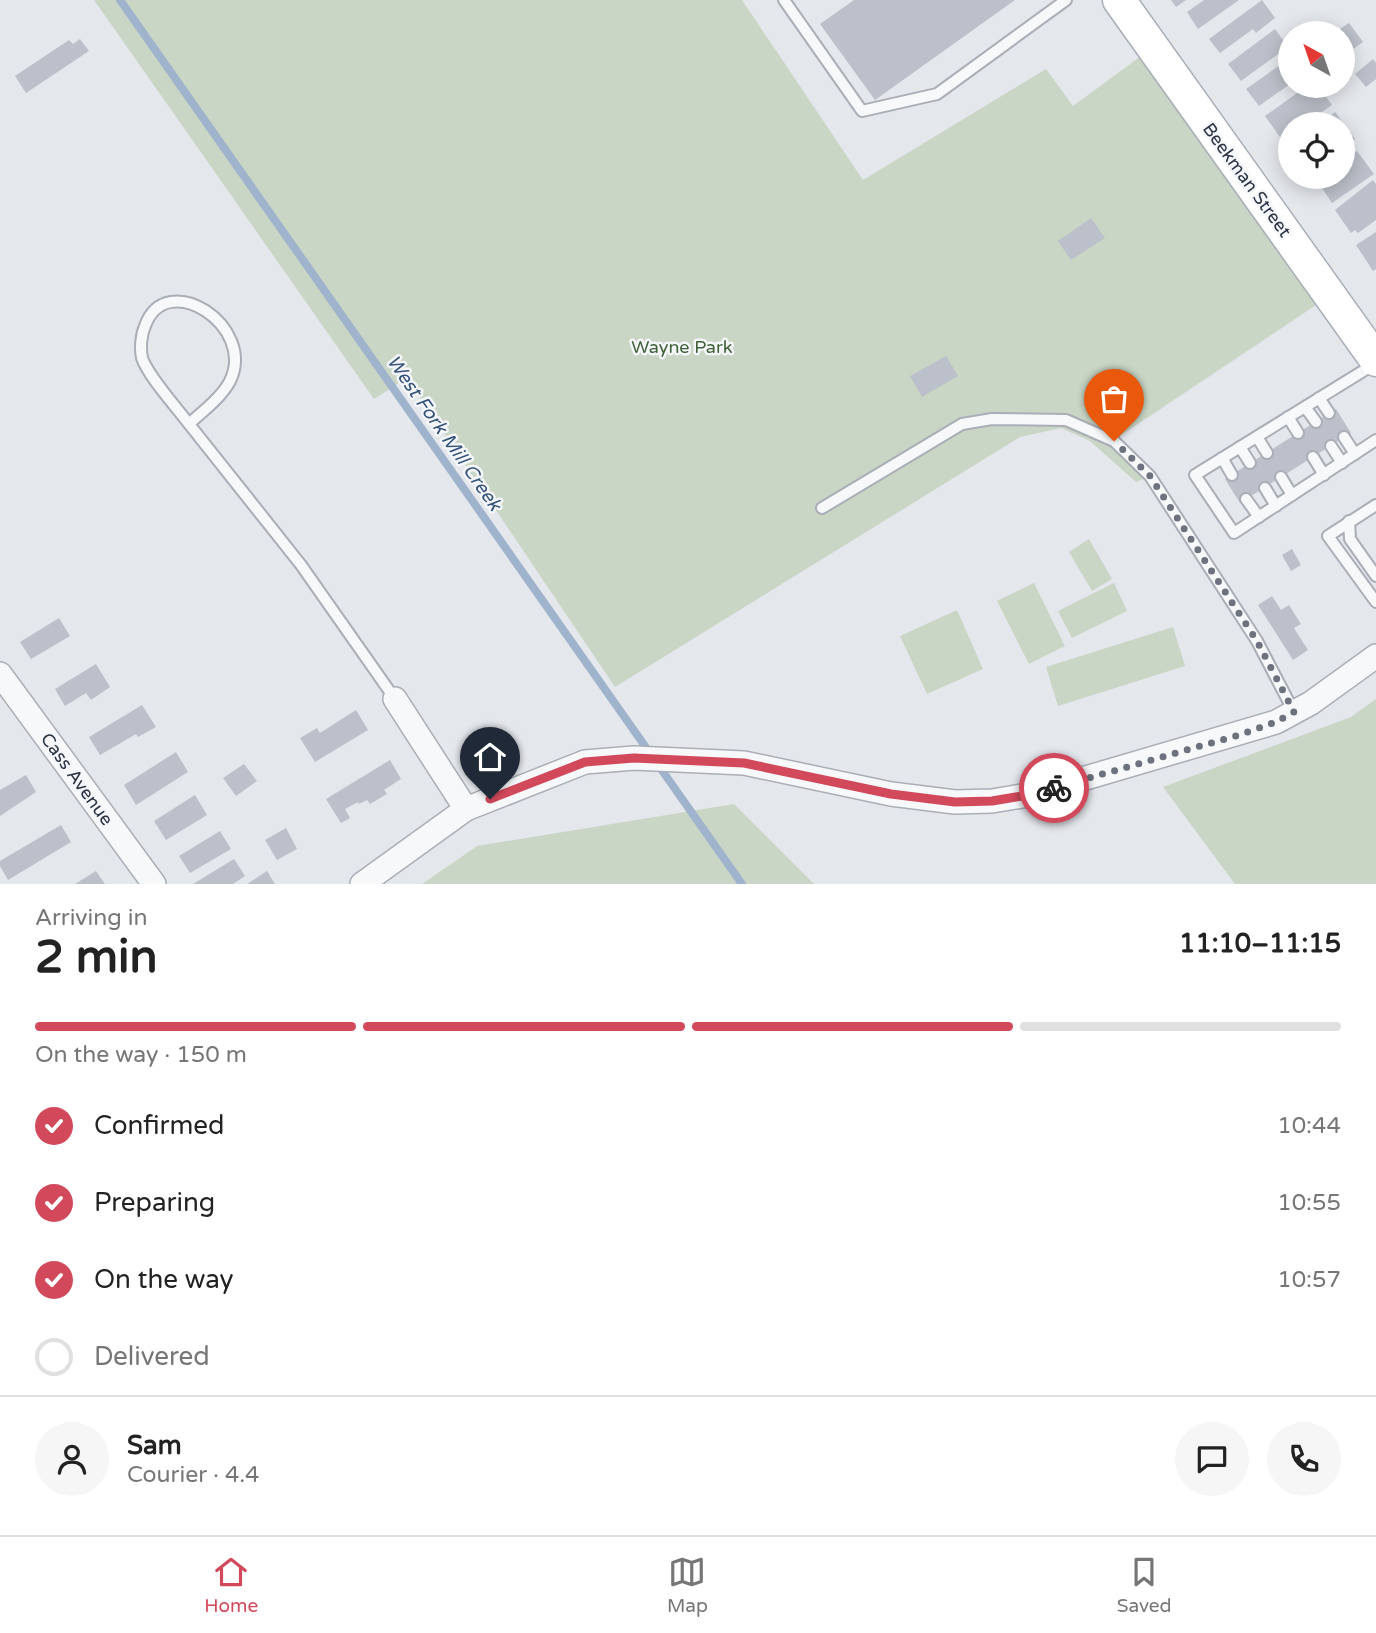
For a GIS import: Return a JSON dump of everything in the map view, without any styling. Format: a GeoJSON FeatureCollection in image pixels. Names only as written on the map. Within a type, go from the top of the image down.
{"type":"FeatureCollection","features":[{"type":"Feature","properties":{"kind":"main road","name":"Beekman Street"},"geometry":{"type":"LineString","coordinates":[[1119,0],[1376,361]]}},
{"type":"Feature","properties":{"kind":"street"},"geometry":{"type":"LineString","coordinates":[[362,884],[466,809],[585,762],[634,758],[744,763],[891,794],[955,802],[992,801],[1028,795],[1276,722],[1311,703],[1376,656]]}},
{"type":"Feature","properties":{"kind":"street","name":"Cass Avenue"},"geometry":{"type":"LineString","coordinates":[[0,674],[154,884]]}},
{"type":"Feature","properties":{"kind":"street"},"geometry":{"type":"LineString","coordinates":[[395,699],[466,809]]}},
{"type":"Feature","properties":{"kind":"lane"},"geometry":{"type":"LineString","coordinates":[[784,0],[862,111],[937,94],[1066,0]]}},
{"type":"Feature","properties":{"kind":"lane"},"geometry":{"type":"LineString","coordinates":[[189,424],[222,393],[236,364],[236,351],[212,315],[192,303],[182,301],[169,303],[148,318],[141,342],[142,358],[189,424],[301,565],[395,699]]}},
{"type":"Feature","properties":{"kind":"lane"},"geometry":{"type":"LineString","coordinates":[[1376,361],[1195,475],[1234,533],[1376,440]]}},
{"type":"Feature","properties":{"kind":"lane"},"geometry":{"type":"LineString","coordinates":[[1319,398],[1329,414]]}},
{"type":"Feature","properties":{"kind":"lane"},"geometry":{"type":"LineString","coordinates":[[1306,407],[1315,422]]}},
{"type":"Feature","properties":{"kind":"lane"},"geometry":{"type":"LineString","coordinates":[[1288,417],[1298,433]]}},
{"type":"Feature","properties":{"kind":"lane"},"geometry":{"type":"LineString","coordinates":[[822,508],[962,424],[992,419],[1066,420],[1102,435],[1114,441],[1150,476],[1257,641],[1294,712]]}},
{"type":"Feature","properties":{"kind":"lane"},"geometry":{"type":"LineString","coordinates":[[1257,437],[1267,453]]}},
{"type":"Feature","properties":{"kind":"lane"},"geometry":{"type":"LineString","coordinates":[[1344,437],[1355,454]]}},
{"type":"Feature","properties":{"kind":"lane"},"geometry":{"type":"LineString","coordinates":[[1331,446],[1342,463]]}},
{"type":"Feature","properties":{"kind":"lane"},"geometry":{"type":"LineString","coordinates":[[1240,447],[1250,463]]}},
{"type":"Feature","properties":{"kind":"lane"},"geometry":{"type":"LineString","coordinates":[[1313,457],[1324,475]]}},
{"type":"Feature","properties":{"kind":"lane"},"geometry":{"type":"LineString","coordinates":[[1222,458],[1232,475]]}},
{"type":"Feature","properties":{"kind":"lane"},"geometry":{"type":"LineString","coordinates":[[1282,477],[1292,495]]}},
{"type":"Feature","properties":{"kind":"lane"},"geometry":{"type":"LineString","coordinates":[[1265,488],[1276,506]]}},
{"type":"Feature","properties":{"kind":"lane"},"geometry":{"type":"LineString","coordinates":[[1247,499],[1259,517]]}},
{"type":"Feature","properties":{"kind":"lane"},"geometry":{"type":"LineString","coordinates":[[1376,505],[1328,536],[1376,602]]}},
{"type":"Feature","properties":{"kind":"lane"},"geometry":{"type":"LineString","coordinates":[[1349,521],[1350,539],[1376,576]]}},
{"type":"Feature","properties":{"kind":"green space","name":"Wayne Park"},"geometry":{"type":"Polygon","coordinates":[[[94,0],[742,0],[863,180],[1046,69],[1073,106],[1152,48],[1331,295],[1114,440],[1150,476],[1136,482],[1090,441],[1061,428],[1020,437],[615,687],[407,378],[374,399],[94,0]]]}},
{"type":"Feature","properties":{"kind":"green space"},"geometry":{"type":"Polygon","coordinates":[[[1089,539],[1112,579],[1092,591],[1069,552],[1089,539]]]}},
{"type":"Feature","properties":{"kind":"green space"},"geometry":{"type":"Polygon","coordinates":[[[1034,583],[1065,646],[1029,664],[997,601],[1034,583]]]}},
{"type":"Feature","properties":{"kind":"green space"},"geometry":{"type":"Polygon","coordinates":[[[1114,583],[1127,611],[1072,638],[1058,611],[1114,583]]]}},
{"type":"Feature","properties":{"kind":"green space"},"geometry":{"type":"Polygon","coordinates":[[[957,610],[983,669],[927,694],[900,636],[957,610]]]}},
{"type":"Feature","properties":{"kind":"green space"},"geometry":{"type":"Polygon","coordinates":[[[1173,627],[1185,666],[1058,706],[1046,667],[1173,627]]]}},
{"type":"Feature","properties":{"kind":"green space"},"geometry":{"type":"Polygon","coordinates":[[[1376,699],[1376,884],[1235,884],[1163,787],[1351,717],[1376,699]]]}},
{"type":"Feature","properties":{"kind":"green space"},"geometry":{"type":"Polygon","coordinates":[[[734,804],[814,884],[422,884],[477,846],[734,804]]]}},
{"type":"Feature","properties":{"kind":"building"},"geometry":{"type":"Polygon","coordinates":[[[854,0],[1015,0],[875,100],[820,24],[854,0]]]}},
{"type":"Feature","properties":{"kind":"building"},"geometry":{"type":"Polygon","coordinates":[[[1171,0],[1186,0],[1176,7],[1171,0]]]}},
{"type":"Feature","properties":{"kind":"building"},"geometry":{"type":"Polygon","coordinates":[[[1204,0],[1239,0],[1198,29],[1187,12],[1204,0]]]}},
{"type":"Feature","properties":{"kind":"building"},"geometry":{"type":"Polygon","coordinates":[[[1262,0],[1275,18],[1256,33],[1253,29],[1220,53],[1209,39],[1262,0]]]}},
{"type":"Feature","properties":{"kind":"building"},"geometry":{"type":"Polygon","coordinates":[[[1275,29],[1278,33],[1278,54],[1241,81],[1228,64],[1275,29]]]}},
{"type":"Feature","properties":{"kind":"building"},"geometry":{"type":"Polygon","coordinates":[[[1355,31],[1363,42],[1355,48],[1355,31]]]}},
{"type":"Feature","properties":{"kind":"building"},"geometry":{"type":"Polygon","coordinates":[[[80,39],[89,51],[26,93],[15,76],[69,40],[73,44],[80,39]]]}},
{"type":"Feature","properties":{"kind":"building"},"geometry":{"type":"Polygon","coordinates":[[[1373,59],[1376,63],[1376,79],[1366,87],[1355,74],[1373,59]]]}},
{"type":"Feature","properties":{"kind":"building"},"geometry":{"type":"Polygon","coordinates":[[[1278,66],[1278,93],[1259,106],[1246,89],[1278,66]]]}},
{"type":"Feature","properties":{"kind":"building"},"geometry":{"type":"Polygon","coordinates":[[[1290,98],[1327,98],[1332,105],[1322,112],[1278,112],[1278,134],[1265,116],[1290,98]]]}},
{"type":"Feature","properties":{"kind":"building"},"geometry":{"type":"Polygon","coordinates":[[[1357,151],[1374,174],[1355,187],[1357,151]]]}},
{"type":"Feature","properties":{"kind":"building"},"geometry":{"type":"Polygon","coordinates":[[[1373,180],[1376,184],[1376,220],[1358,233],[1355,230],[1351,233],[1335,210],[1373,180]]]}},
{"type":"Feature","properties":{"kind":"building"},"geometry":{"type":"Polygon","coordinates":[[[1323,189],[1352,189],[1332,203],[1323,189]]]}},
{"type":"Feature","properties":{"kind":"building"},"geometry":{"type":"Polygon","coordinates":[[[1091,218],[1105,238],[1071,260],[1058,241],[1091,218]]]}},
{"type":"Feature","properties":{"kind":"building"},"geometry":{"type":"Polygon","coordinates":[[[1376,232],[1376,269],[1373,271],[1356,245],[1376,232]]]}},
{"type":"Feature","properties":{"kind":"building"},"geometry":{"type":"Polygon","coordinates":[[[946,356],[958,376],[922,397],[910,376],[946,356]]]}},
{"type":"Feature","properties":{"kind":"building"},"geometry":{"type":"Polygon","coordinates":[[[1336,409],[1351,433],[1240,503],[1225,479],[1336,409]]]}},
{"type":"Feature","properties":{"kind":"building"},"geometry":{"type":"Polygon","coordinates":[[[1292,549],[1301,565],[1291,571],[1282,555],[1292,549]]]}},
{"type":"Feature","properties":{"kind":"building"},"geometry":{"type":"Polygon","coordinates":[[[1272,596],[1281,610],[1289,605],[1301,624],[1294,628],[1308,650],[1293,660],[1258,605],[1272,596]]]}},
{"type":"Feature","properties":{"kind":"building"},"geometry":{"type":"Polygon","coordinates":[[[59,618],[70,636],[31,659],[20,642],[59,618]]]}},
{"type":"Feature","properties":{"kind":"building"},"geometry":{"type":"Polygon","coordinates":[[[96,664],[110,687],[91,700],[86,693],[65,706],[55,689],[96,664]]]}},
{"type":"Feature","properties":{"kind":"building"},"geometry":{"type":"Polygon","coordinates":[[[142,705],[156,727],[138,737],[136,734],[100,755],[89,737],[142,705]]]}},
{"type":"Feature","properties":{"kind":"building"},"geometry":{"type":"Polygon","coordinates":[[[356,710],[368,730],[315,762],[300,738],[317,728],[320,733],[356,710]]]}},
{"type":"Feature","properties":{"kind":"building"},"geometry":{"type":"Polygon","coordinates":[[[176,752],[188,772],[136,805],[124,785],[176,752]]]}},
{"type":"Feature","properties":{"kind":"building"},"geometry":{"type":"Polygon","coordinates":[[[390,760],[401,779],[384,790],[387,794],[370,804],[367,800],[345,809],[350,818],[341,823],[326,799],[390,760]]]}},
{"type":"Feature","properties":{"kind":"building"},"geometry":{"type":"Polygon","coordinates":[[[244,764],[257,781],[236,796],[223,778],[244,764]]]}},
{"type":"Feature","properties":{"kind":"building"},"geometry":{"type":"Polygon","coordinates":[[[26,775],[36,792],[0,816],[0,790],[26,775]]]}},
{"type":"Feature","properties":{"kind":"building"},"geometry":{"type":"Polygon","coordinates":[[[195,795],[207,815],[166,840],[154,821],[195,795]]]}},
{"type":"Feature","properties":{"kind":"building"},"geometry":{"type":"Polygon","coordinates":[[[61,825],[71,842],[8,880],[0,861],[61,825]]]}},
{"type":"Feature","properties":{"kind":"building"},"geometry":{"type":"Polygon","coordinates":[[[286,828],[297,849],[277,860],[265,840],[286,828]]]}},
{"type":"Feature","properties":{"kind":"building"},"geometry":{"type":"Polygon","coordinates":[[[220,831],[231,849],[190,873],[179,856],[220,831]]]}},
{"type":"Feature","properties":{"kind":"building"},"geometry":{"type":"Polygon","coordinates":[[[234,859],[245,876],[233,884],[193,884],[234,859]]]}},
{"type":"Feature","properties":{"kind":"building"},"geometry":{"type":"Polygon","coordinates":[[[96,871],[105,884],[75,884],[96,871]]]}},
{"type":"Feature","properties":{"kind":"building"},"geometry":{"type":"Polygon","coordinates":[[[267,871],[275,884],[247,884],[267,871]]]}},
{"type":"Feature","properties":{"kind":"waterway","name":"West Fork Mill Creek"},"geometry":{"type":"LineString","coordinates":[[120,0],[742,884]]}},
{"type":"Feature","properties":{"kind":"way so far"},"geometry":{"type":"LineString","coordinates":[[1054,788],[1239,735],[1276,722],[1294,712],[1257,641],[1150,476],[1114,441]]}},
{"type":"Feature","properties":{"kind":"route"},"geometry":{"type":"LineString","coordinates":[[490,799],[585,762],[634,758],[744,763],[891,794],[955,802],[992,801],[1054,788]]}}]}
